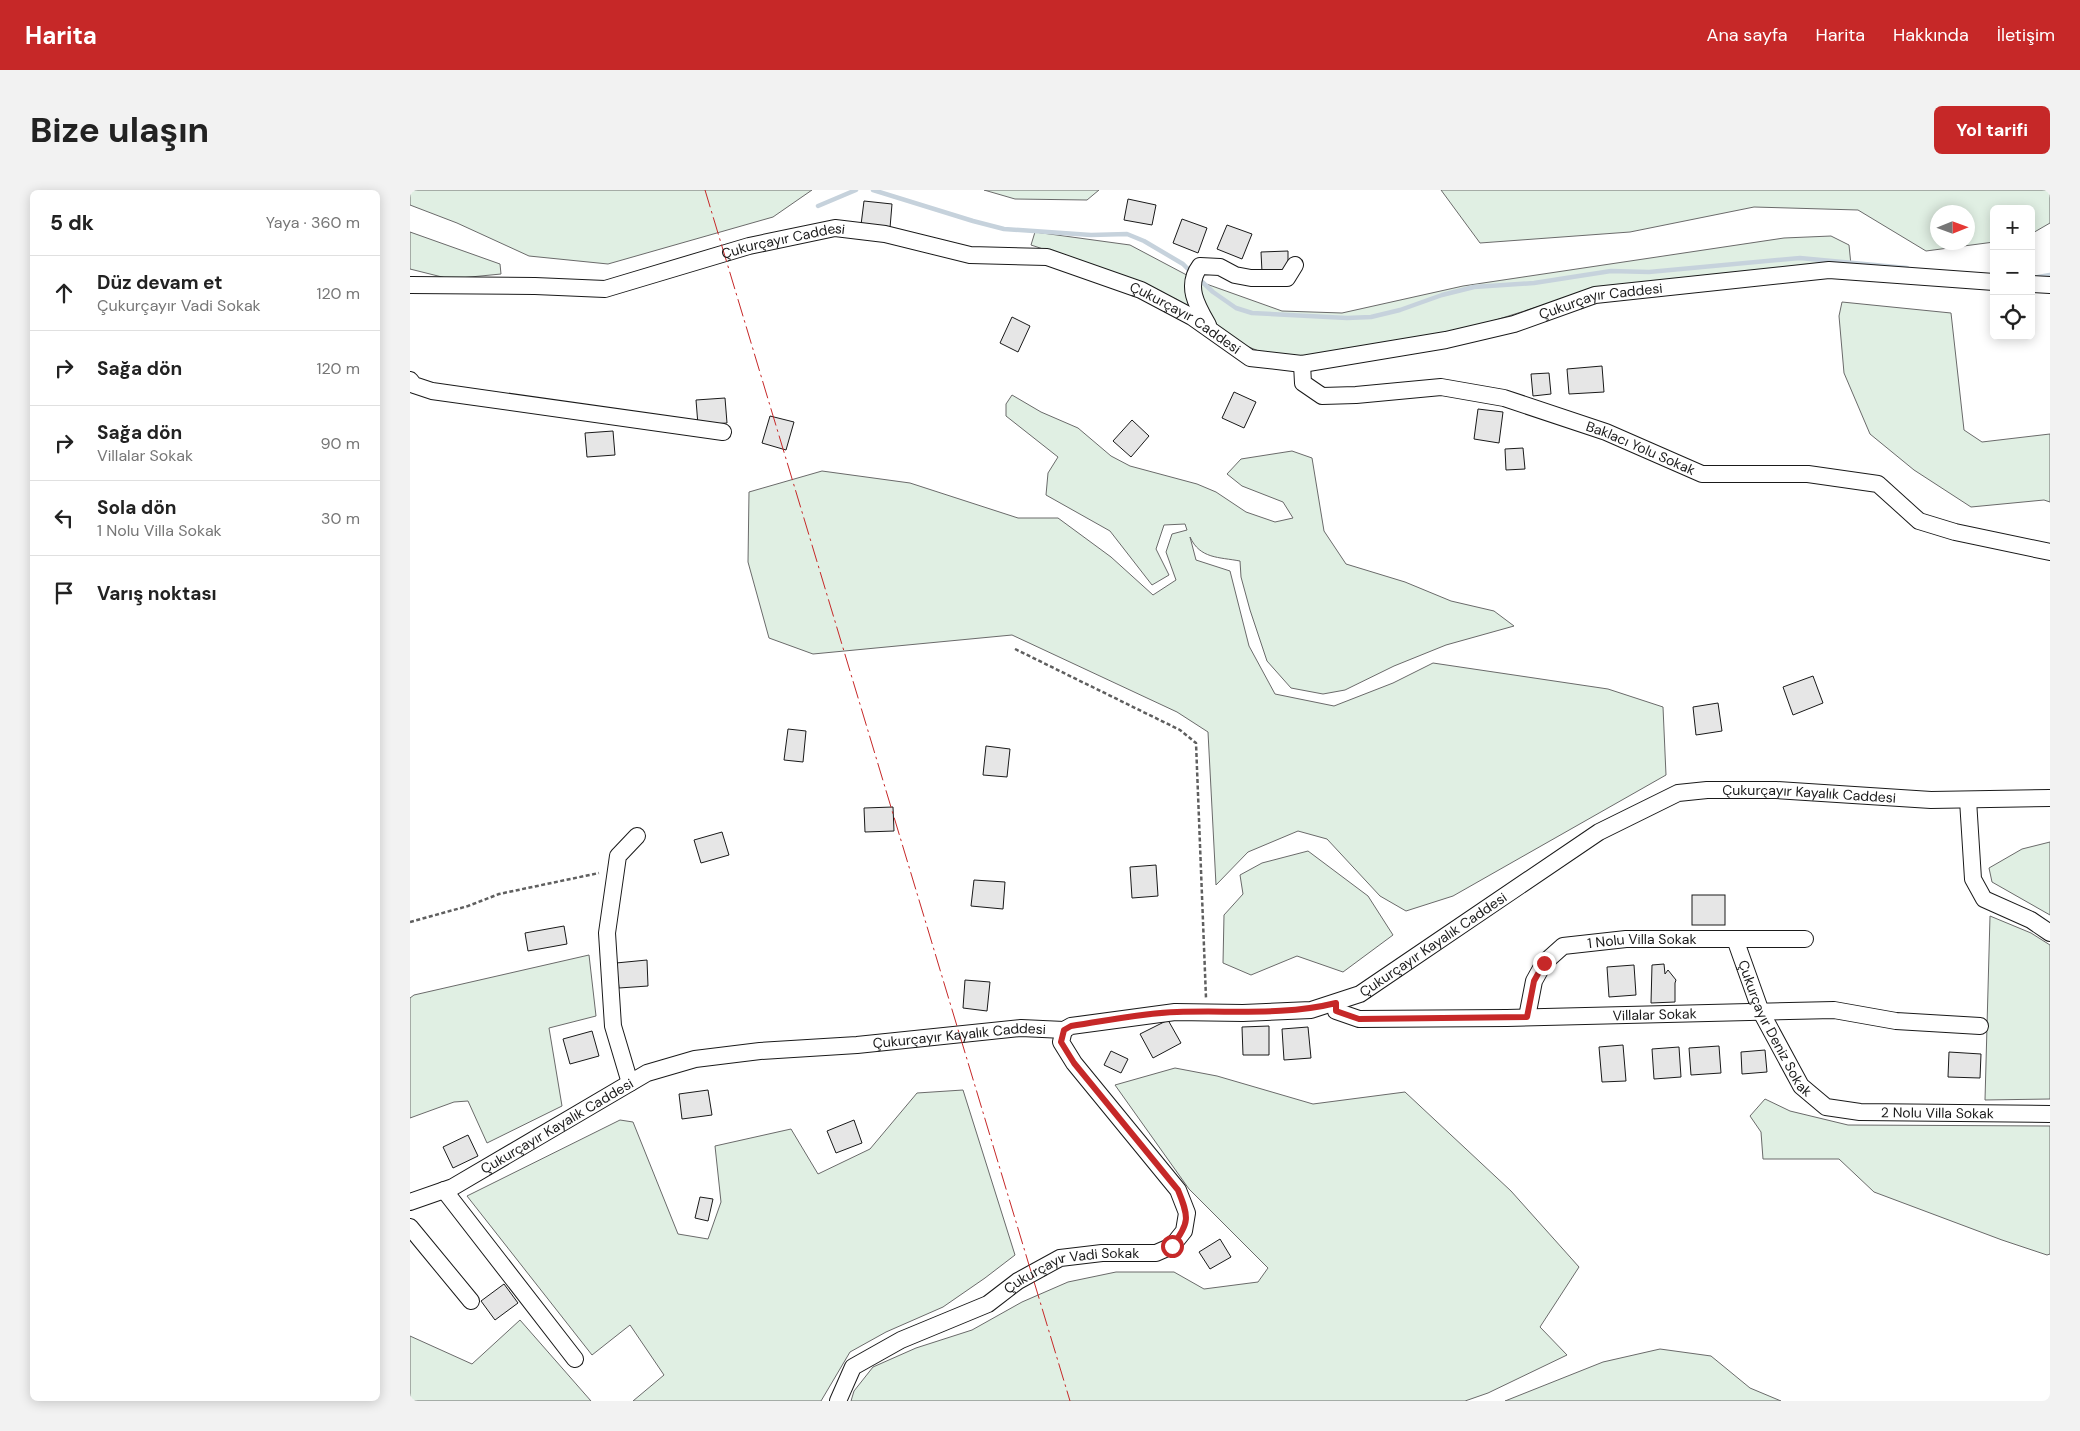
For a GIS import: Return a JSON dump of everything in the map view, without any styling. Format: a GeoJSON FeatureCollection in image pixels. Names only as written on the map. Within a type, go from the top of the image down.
{"type":"FeatureCollection","features":[{"type":"Feature","properties":{"kind":"street","name":"Çukurçayır Caddesi"},"geometry":{"type":"LineString","coordinates":[[410,285],[535,286],[605,289],[749,246],[835,228],[885,234],[970,255],[1047,257],[1142,290],[1192,317],[1250,358],[1302,364],[1446,340],[1514,324],[1595,295],[1829,270],[1990,282]]}},
{"type":"Feature","properties":{"kind":"street"},"geometry":{"type":"LineString","coordinates":[[1210,329],[1196,302],[1192,287],[1195,273],[1200,266],[1220,267],[1235,275],[1266,279],[1286,278],[1296,265]]}},
{"type":"Feature","properties":{"kind":"street"},"geometry":{"type":"LineString","coordinates":[[2035,284],[2050,285]]}},
{"type":"Feature","properties":{"kind":"street","name":"Baklacı Yolu Sokak"},"geometry":{"type":"LineString","coordinates":[[1302,364],[1302,383],[1322,396],[1356,395],[1441,387],[1504,398],[1606,432],[1702,474],[1808,474],[1878,484],[1920,521],[1955,532],[2050,552]]}},
{"type":"Feature","properties":{"kind":"street"},"geometry":{"type":"LineString","coordinates":[[410,380],[414,385],[432,391],[724,432]]}},
{"type":"Feature","properties":{"kind":"street","name":"Çukurçayır Kayalık Caddesi"},"geometry":{"type":"LineString","coordinates":[[410,1202],[452,1187],[646,1073],[694,1058],[760,1051],[857,1045],[1021,1028],[1064,1030],[1071,1026],[1175,1012],[1243,1013],[1311,1010],[1336,1003],[1367,990],[1599,832],[1678,793],[1707,790],[1776,790],[1931,800],[2050,798]]}},
{"type":"Feature","properties":{"kind":"street"},"geometry":{"type":"LineString","coordinates":[[1968,800],[1973,879],[1984,899],[2031,920],[2050,933]]}},
{"type":"Feature","properties":{"kind":"street"},"geometry":{"type":"LineString","coordinates":[[630,1083],[613,1026],[608,933],[618,856],[637,836]]}},
{"type":"Feature","properties":{"kind":"street","name":"1 Nolu Villa Sokak"},"geometry":{"type":"LineString","coordinates":[[1527,1017],[1534,981],[1544,963],[1562,946],[1626,939],[1806,939]]}},
{"type":"Feature","properties":{"kind":"street","name":"Çukurçayır Deniz Sokak"},"geometry":{"type":"LineString","coordinates":[[1735,939],[1761,1012],[1801,1086],[1826,1107]]}},
{"type":"Feature","properties":{"kind":"street","name":"Villalar Sokak"},"geometry":{"type":"LineString","coordinates":[[1336,1003],[1336,1011],[1359,1019],[1834,1010],[1896,1021],[1980,1026]]}},
{"type":"Feature","properties":{"kind":"street","name":"Çukurçayır Vadi Sokak"},"geometry":{"type":"LineString","coordinates":[[838,1401],[853,1367],[901,1340],[988,1304],[1018,1281],[1060,1258],[1102,1252],[1156,1253],[1172,1246],[1184,1231],[1187,1213],[1178,1190],[1074,1063],[1061,1042],[1064,1030]]}},
{"type":"Feature","properties":{"kind":"street","name":"2 Nolu Villa Sokak"},"geometry":{"type":"LineString","coordinates":[[1826,1107],[1860,1112],[2050,1114]]}},
{"type":"Feature","properties":{"kind":"street"},"geometry":{"type":"LineString","coordinates":[[444,1190],[575,1359]]}},
{"type":"Feature","properties":{"kind":"street"},"geometry":{"type":"LineString","coordinates":[[410,1227],[471,1301]]}},
{"type":"Feature","properties":{"kind":"path"},"geometry":{"type":"LineString","coordinates":[[1015,649],[1180,730],[1196,743],[1206,1012]]}},
{"type":"Feature","properties":{"kind":"path"},"geometry":{"type":"LineString","coordinates":[[410,922],[468,906],[499,894],[591,874],[616,872]]}},
{"type":"Feature","properties":{"kind":"green space"},"geometry":{"type":"Polygon","coordinates":[[[410,190],[812,190],[773,217],[608,264],[529,256],[457,223],[410,205],[410,190]]]}},
{"type":"Feature","properties":{"kind":"green space"},"geometry":{"type":"Polygon","coordinates":[[[984,190],[1099,190],[1087,200],[1015,199],[984,190]]]}},
{"type":"Feature","properties":{"kind":"green space"},"geometry":{"type":"Polygon","coordinates":[[[1441,190],[2050,190],[2050,223],[2035,232],[2035,205],[1990,205],[1990,243],[1975,245],[1975,205],[1930,205],[1930,250],[1934,250],[1926,251],[1858,210],[1754,207],[1630,232],[1480,243],[1441,190]]]}},
{"type":"Feature","properties":{"kind":"green space"},"geometry":{"type":"Polygon","coordinates":[[[410,232],[500,264],[501,274],[450,279],[410,269],[410,232]]]}},
{"type":"Feature","properties":{"kind":"green space"},"geometry":{"type":"Polygon","coordinates":[[[1035,232],[1130,245],[1198,281],[1282,311],[1342,313],[1463,286],[1784,238],[1831,236],[1849,245],[1851,265],[1604,286],[1464,330],[1298,357],[1266,354],[1244,345],[1176,301],[1122,275],[1031,245],[1035,232]]]}},
{"type":"Feature","properties":{"kind":"green space"},"geometry":{"type":"Polygon","coordinates":[[[1842,302],[1951,313],[1964,430],[1982,442],[2050,434],[2050,502],[2044,500],[1971,507],[1914,470],[1870,434],[1844,373],[1839,316],[1842,302]]]}},
{"type":"Feature","properties":{"kind":"green space"},"geometry":{"type":"Polygon","coordinates":[[[1012,395],[1041,412],[1078,428],[1111,456],[1130,466],[1197,484],[1216,492],[1246,512],[1275,522],[1293,518],[1283,502],[1242,486],[1227,474],[1241,459],[1292,451],[1312,458],[1324,531],[1346,564],[1405,582],[1451,601],[1494,611],[1514,626],[1446,645],[1394,666],[1345,690],[1323,694],[1291,688],[1267,661],[1241,577],[1240,561],[1211,556],[1199,549],[1190,537],[1196,560],[1230,571],[1249,646],[1275,694],[1334,706],[1393,683],[1433,663],[1608,689],[1663,707],[1666,775],[1453,896],[1406,911],[1380,896],[1327,839],[1298,831],[1248,852],[1216,885],[1208,732],[1177,712],[1012,635],[813,654],[769,638],[748,562],[749,492],[822,471],[910,483],[1018,518],[1058,518],[1111,557],[1153,595],[1176,580],[1166,552],[1172,534],[1187,530],[1185,524],[1164,525],[1156,549],[1169,575],[1152,585],[1110,531],[1046,495],[1048,473],[1058,457],[1006,416],[1006,404],[1012,395]]]}},
{"type":"Feature","properties":{"kind":"green space"},"geometry":{"type":"Polygon","coordinates":[[[2050,842],[2050,915],[1992,882],[1989,868],[2022,849],[2050,842]]]}},
{"type":"Feature","properties":{"kind":"green space"},"geometry":{"type":"Polygon","coordinates":[[[1308,851],[1368,896],[1393,935],[1343,972],[1297,956],[1251,975],[1223,963],[1224,915],[1243,894],[1240,875],[1262,863],[1308,851]]]}},
{"type":"Feature","properties":{"kind":"green space"},"geometry":{"type":"Polygon","coordinates":[[[1990,916],[2031,933],[2050,945],[2050,1099],[1985,1100],[1990,916]]]}},
{"type":"Feature","properties":{"kind":"green space"},"geometry":{"type":"Polygon","coordinates":[[[589,955],[596,1016],[549,1028],[562,1106],[487,1143],[468,1101],[454,1102],[410,1118],[410,998],[414,995],[589,955]]]}},
{"type":"Feature","properties":{"kind":"green space"},"geometry":{"type":"Polygon","coordinates":[[[1175,1068],[1217,1076],[1313,1104],[1405,1092],[1511,1191],[1579,1267],[1540,1327],[1567,1355],[1488,1393],[1465,1401],[851,1401],[854,1391],[873,1367],[916,1348],[972,1330],[1022,1302],[1068,1282],[1116,1272],[1174,1272],[1204,1289],[1258,1282],[1268,1268],[1189,1189],[1115,1085],[1175,1068]]]}},
{"type":"Feature","properties":{"kind":"green space"},"geometry":{"type":"Polygon","coordinates":[[[963,1090],[1015,1255],[943,1307],[886,1332],[850,1352],[821,1401],[633,1401],[664,1375],[630,1325],[592,1355],[467,1196],[620,1120],[633,1122],[678,1234],[708,1239],[721,1202],[715,1146],[791,1129],[818,1174],[870,1149],[917,1093],[963,1090]]]}},
{"type":"Feature","properties":{"kind":"green space"},"geometry":{"type":"Polygon","coordinates":[[[1765,1099],[1790,1111],[1848,1125],[2050,1126],[2050,1254],[2047,1255],[2002,1240],[1874,1192],[1839,1159],[1763,1159],[1761,1132],[1750,1116],[1765,1099]]]}},
{"type":"Feature","properties":{"kind":"green space"},"geometry":{"type":"Polygon","coordinates":[[[520,1320],[591,1401],[410,1401],[410,1336],[472,1364],[520,1320]]]}},
{"type":"Feature","properties":{"kind":"green space"},"geometry":{"type":"Polygon","coordinates":[[[1660,1349],[1711,1356],[1750,1388],[1781,1401],[1505,1401],[1603,1362],[1660,1349]]]}},
{"type":"Feature","properties":{"kind":"building"},"geometry":{"type":"Polygon","coordinates":[[[1128,199],[1156,205],[1152,225],[1124,220],[1128,199]]]}},
{"type":"Feature","properties":{"kind":"building"},"geometry":{"type":"Polygon","coordinates":[[[864,201],[892,204],[890,228],[861,225],[864,201]]]}},
{"type":"Feature","properties":{"kind":"building"},"geometry":{"type":"Polygon","coordinates":[[[1182,219],[1207,228],[1198,253],[1173,243],[1182,219]]]}},
{"type":"Feature","properties":{"kind":"building"},"geometry":{"type":"Polygon","coordinates":[[[1227,225],[1252,234],[1242,259],[1217,249],[1227,225]]]}},
{"type":"Feature","properties":{"kind":"building"},"geometry":{"type":"Polygon","coordinates":[[[1288,251],[1288,271],[1262,272],[1261,252],[1288,251]]]}},
{"type":"Feature","properties":{"kind":"building"},"geometry":{"type":"Polygon","coordinates":[[[1012,317],[1030,326],[1018,352],[1000,343],[1012,317]]]}},
{"type":"Feature","properties":{"kind":"building"},"geometry":{"type":"Polygon","coordinates":[[[1602,366],[1604,392],[1569,394],[1567,369],[1602,366]]]}},
{"type":"Feature","properties":{"kind":"building"},"geometry":{"type":"Polygon","coordinates":[[[1549,373],[1551,394],[1533,396],[1531,374],[1549,373]]]}},
{"type":"Feature","properties":{"kind":"building"},"geometry":{"type":"Polygon","coordinates":[[[1234,392],[1256,402],[1244,428],[1222,418],[1234,392]]]}},
{"type":"Feature","properties":{"kind":"building"},"geometry":{"type":"Polygon","coordinates":[[[725,398],[727,423],[698,425],[696,400],[725,398]]]}},
{"type":"Feature","properties":{"kind":"building"},"geometry":{"type":"Polygon","coordinates":[[[1478,409],[1503,412],[1499,443],[1474,439],[1478,409]]]}},
{"type":"Feature","properties":{"kind":"building"},"geometry":{"type":"Polygon","coordinates":[[[770,416],[794,422],[786,450],[762,443],[770,416]]]}},
{"type":"Feature","properties":{"kind":"building"},"geometry":{"type":"Polygon","coordinates":[[[1132,420],[1149,436],[1131,457],[1113,441],[1132,420]]]}},
{"type":"Feature","properties":{"kind":"building"},"geometry":{"type":"Polygon","coordinates":[[[613,431],[615,455],[587,457],[585,433],[613,431]]]}},
{"type":"Feature","properties":{"kind":"building"},"geometry":{"type":"Polygon","coordinates":[[[1523,448],[1525,469],[1506,470],[1505,449],[1523,448]]]}},
{"type":"Feature","properties":{"kind":"building"},"geometry":{"type":"Polygon","coordinates":[[[1813,676],[1823,703],[1793,715],[1783,687],[1813,676]]]}},
{"type":"Feature","properties":{"kind":"building"},"geometry":{"type":"Polygon","coordinates":[[[1718,703],[1722,731],[1696,735],[1693,707],[1718,703]]]}},
{"type":"Feature","properties":{"kind":"building"},"geometry":{"type":"Polygon","coordinates":[[[788,729],[806,731],[803,762],[784,760],[788,729]]]}},
{"type":"Feature","properties":{"kind":"building"},"geometry":{"type":"Polygon","coordinates":[[[986,746],[1010,749],[1007,777],[983,775],[986,746]]]}},
{"type":"Feature","properties":{"kind":"building"},"geometry":{"type":"Polygon","coordinates":[[[893,807],[894,831],[865,832],[864,808],[893,807]]]}},
{"type":"Feature","properties":{"kind":"building"},"geometry":{"type":"Polygon","coordinates":[[[722,832],[729,855],[701,863],[694,840],[722,832]]]}},
{"type":"Feature","properties":{"kind":"building"},"geometry":{"type":"Polygon","coordinates":[[[1156,865],[1158,896],[1132,898],[1130,867],[1156,865]]]}},
{"type":"Feature","properties":{"kind":"building"},"geometry":{"type":"Polygon","coordinates":[[[974,880],[1005,882],[1003,909],[971,906],[974,880]]]}},
{"type":"Feature","properties":{"kind":"building"},"geometry":{"type":"Polygon","coordinates":[[[1692,895],[1725,895],[1725,925],[1692,925],[1692,895]]]}},
{"type":"Feature","properties":{"kind":"building"},"geometry":{"type":"Polygon","coordinates":[[[564,926],[567,944],[528,951],[525,933],[564,926]]]}},
{"type":"Feature","properties":{"kind":"building"},"geometry":{"type":"Polygon","coordinates":[[[647,960],[648,986],[619,988],[616,963],[647,960]]]}},
{"type":"Feature","properties":{"kind":"building"},"geometry":{"type":"Polygon","coordinates":[[[1664,964],[1665,974],[1668,970],[1676,980],[1675,1002],[1651,1003],[1652,965],[1664,964]]]}},
{"type":"Feature","properties":{"kind":"building"},"geometry":{"type":"Polygon","coordinates":[[[1634,965],[1636,995],[1609,997],[1607,967],[1634,965]]]}},
{"type":"Feature","properties":{"kind":"building"},"geometry":{"type":"Polygon","coordinates":[[[965,980],[990,982],[987,1011],[963,1008],[965,980]]]}},
{"type":"Feature","properties":{"kind":"building"},"geometry":{"type":"Polygon","coordinates":[[[1168,1020],[1181,1043],[1153,1058],[1140,1034],[1168,1020]]]}},
{"type":"Feature","properties":{"kind":"building"},"geometry":{"type":"Polygon","coordinates":[[[1269,1026],[1269,1055],[1243,1055],[1242,1027],[1269,1026]]]}},
{"type":"Feature","properties":{"kind":"building"},"geometry":{"type":"Polygon","coordinates":[[[1308,1027],[1311,1058],[1284,1060],[1282,1029],[1308,1027]]]}},
{"type":"Feature","properties":{"kind":"building"},"geometry":{"type":"Polygon","coordinates":[[[592,1031],[599,1056],[570,1064],[563,1039],[592,1031]]]}},
{"type":"Feature","properties":{"kind":"building"},"geometry":{"type":"Polygon","coordinates":[[[1623,1045],[1626,1081],[1602,1082],[1599,1047],[1623,1045]]]}},
{"type":"Feature","properties":{"kind":"building"},"geometry":{"type":"Polygon","coordinates":[[[1719,1046],[1721,1073],[1691,1075],[1689,1048],[1719,1046]]]}},
{"type":"Feature","properties":{"kind":"building"},"geometry":{"type":"Polygon","coordinates":[[[1679,1047],[1681,1077],[1654,1079],[1652,1049],[1679,1047]]]}},
{"type":"Feature","properties":{"kind":"building"},"geometry":{"type":"Polygon","coordinates":[[[1765,1050],[1767,1072],[1742,1074],[1741,1052],[1765,1050]]]}},
{"type":"Feature","properties":{"kind":"building"},"geometry":{"type":"Polygon","coordinates":[[[1111,1051],[1128,1059],[1121,1073],[1104,1065],[1111,1051]]]}},
{"type":"Feature","properties":{"kind":"building"},"geometry":{"type":"Polygon","coordinates":[[[1949,1052],[1981,1054],[1980,1078],[1948,1077],[1949,1052]]]}},
{"type":"Feature","properties":{"kind":"building"},"geometry":{"type":"Polygon","coordinates":[[[708,1090],[712,1115],[682,1119],[679,1094],[708,1090]]]}},
{"type":"Feature","properties":{"kind":"building"},"geometry":{"type":"Polygon","coordinates":[[[854,1120],[862,1143],[836,1153],[827,1131],[854,1120]]]}},
{"type":"Feature","properties":{"kind":"building"},"geometry":{"type":"Polygon","coordinates":[[[468,1135],[478,1156],[453,1168],[443,1147],[468,1135]]]}},
{"type":"Feature","properties":{"kind":"building"},"geometry":{"type":"Polygon","coordinates":[[[700,1197],[713,1199],[708,1221],[695,1218],[700,1197]]]}},
{"type":"Feature","properties":{"kind":"building"},"geometry":{"type":"Polygon","coordinates":[[[1220,1239],[1231,1257],[1210,1269],[1199,1252],[1220,1239]]]}},
{"type":"Feature","properties":{"kind":"building"},"geometry":{"type":"Polygon","coordinates":[[[504,1284],[518,1303],[495,1320],[481,1301],[504,1284]]]}},
{"type":"Feature","properties":{"kind":"waterway"},"geometry":{"type":"LineString","coordinates":[[818,206],[856,190]]}},
{"type":"Feature","properties":{"kind":"waterway"},"geometry":{"type":"LineString","coordinates":[[873,190],[1004,229],[1091,235],[1127,234],[1144,241],[1183,264],[1192,273]]}},
{"type":"Feature","properties":{"kind":"waterway"},"geometry":{"type":"LineString","coordinates":[[1198,278],[1213,292],[1236,308],[1252,313],[1347,318],[1371,317],[1400,310],[1442,295],[1474,287],[1534,283],[1611,271],[1649,272],[1800,258],[1907,268]]}},
{"type":"Feature","properties":{"kind":"waterway"},"geometry":{"type":"LineString","coordinates":[[2038,277],[2050,275]]}},
{"type":"Feature","properties":{"kind":"power"},"geometry":{"type":"LineString","coordinates":[[705,190],[1070,1401]]}},
{"type":"Feature","properties":{"kind":"route"},"geometry":{"type":"LineString","coordinates":[[1172,1246],[1184,1231],[1187,1213],[1178,1190],[1074,1063],[1061,1042],[1064,1030],[1071,1026],[1175,1012],[1243,1013],[1311,1010],[1336,1003],[1336,1011],[1359,1019],[1527,1017],[1534,981],[1544,963]]}}]}
